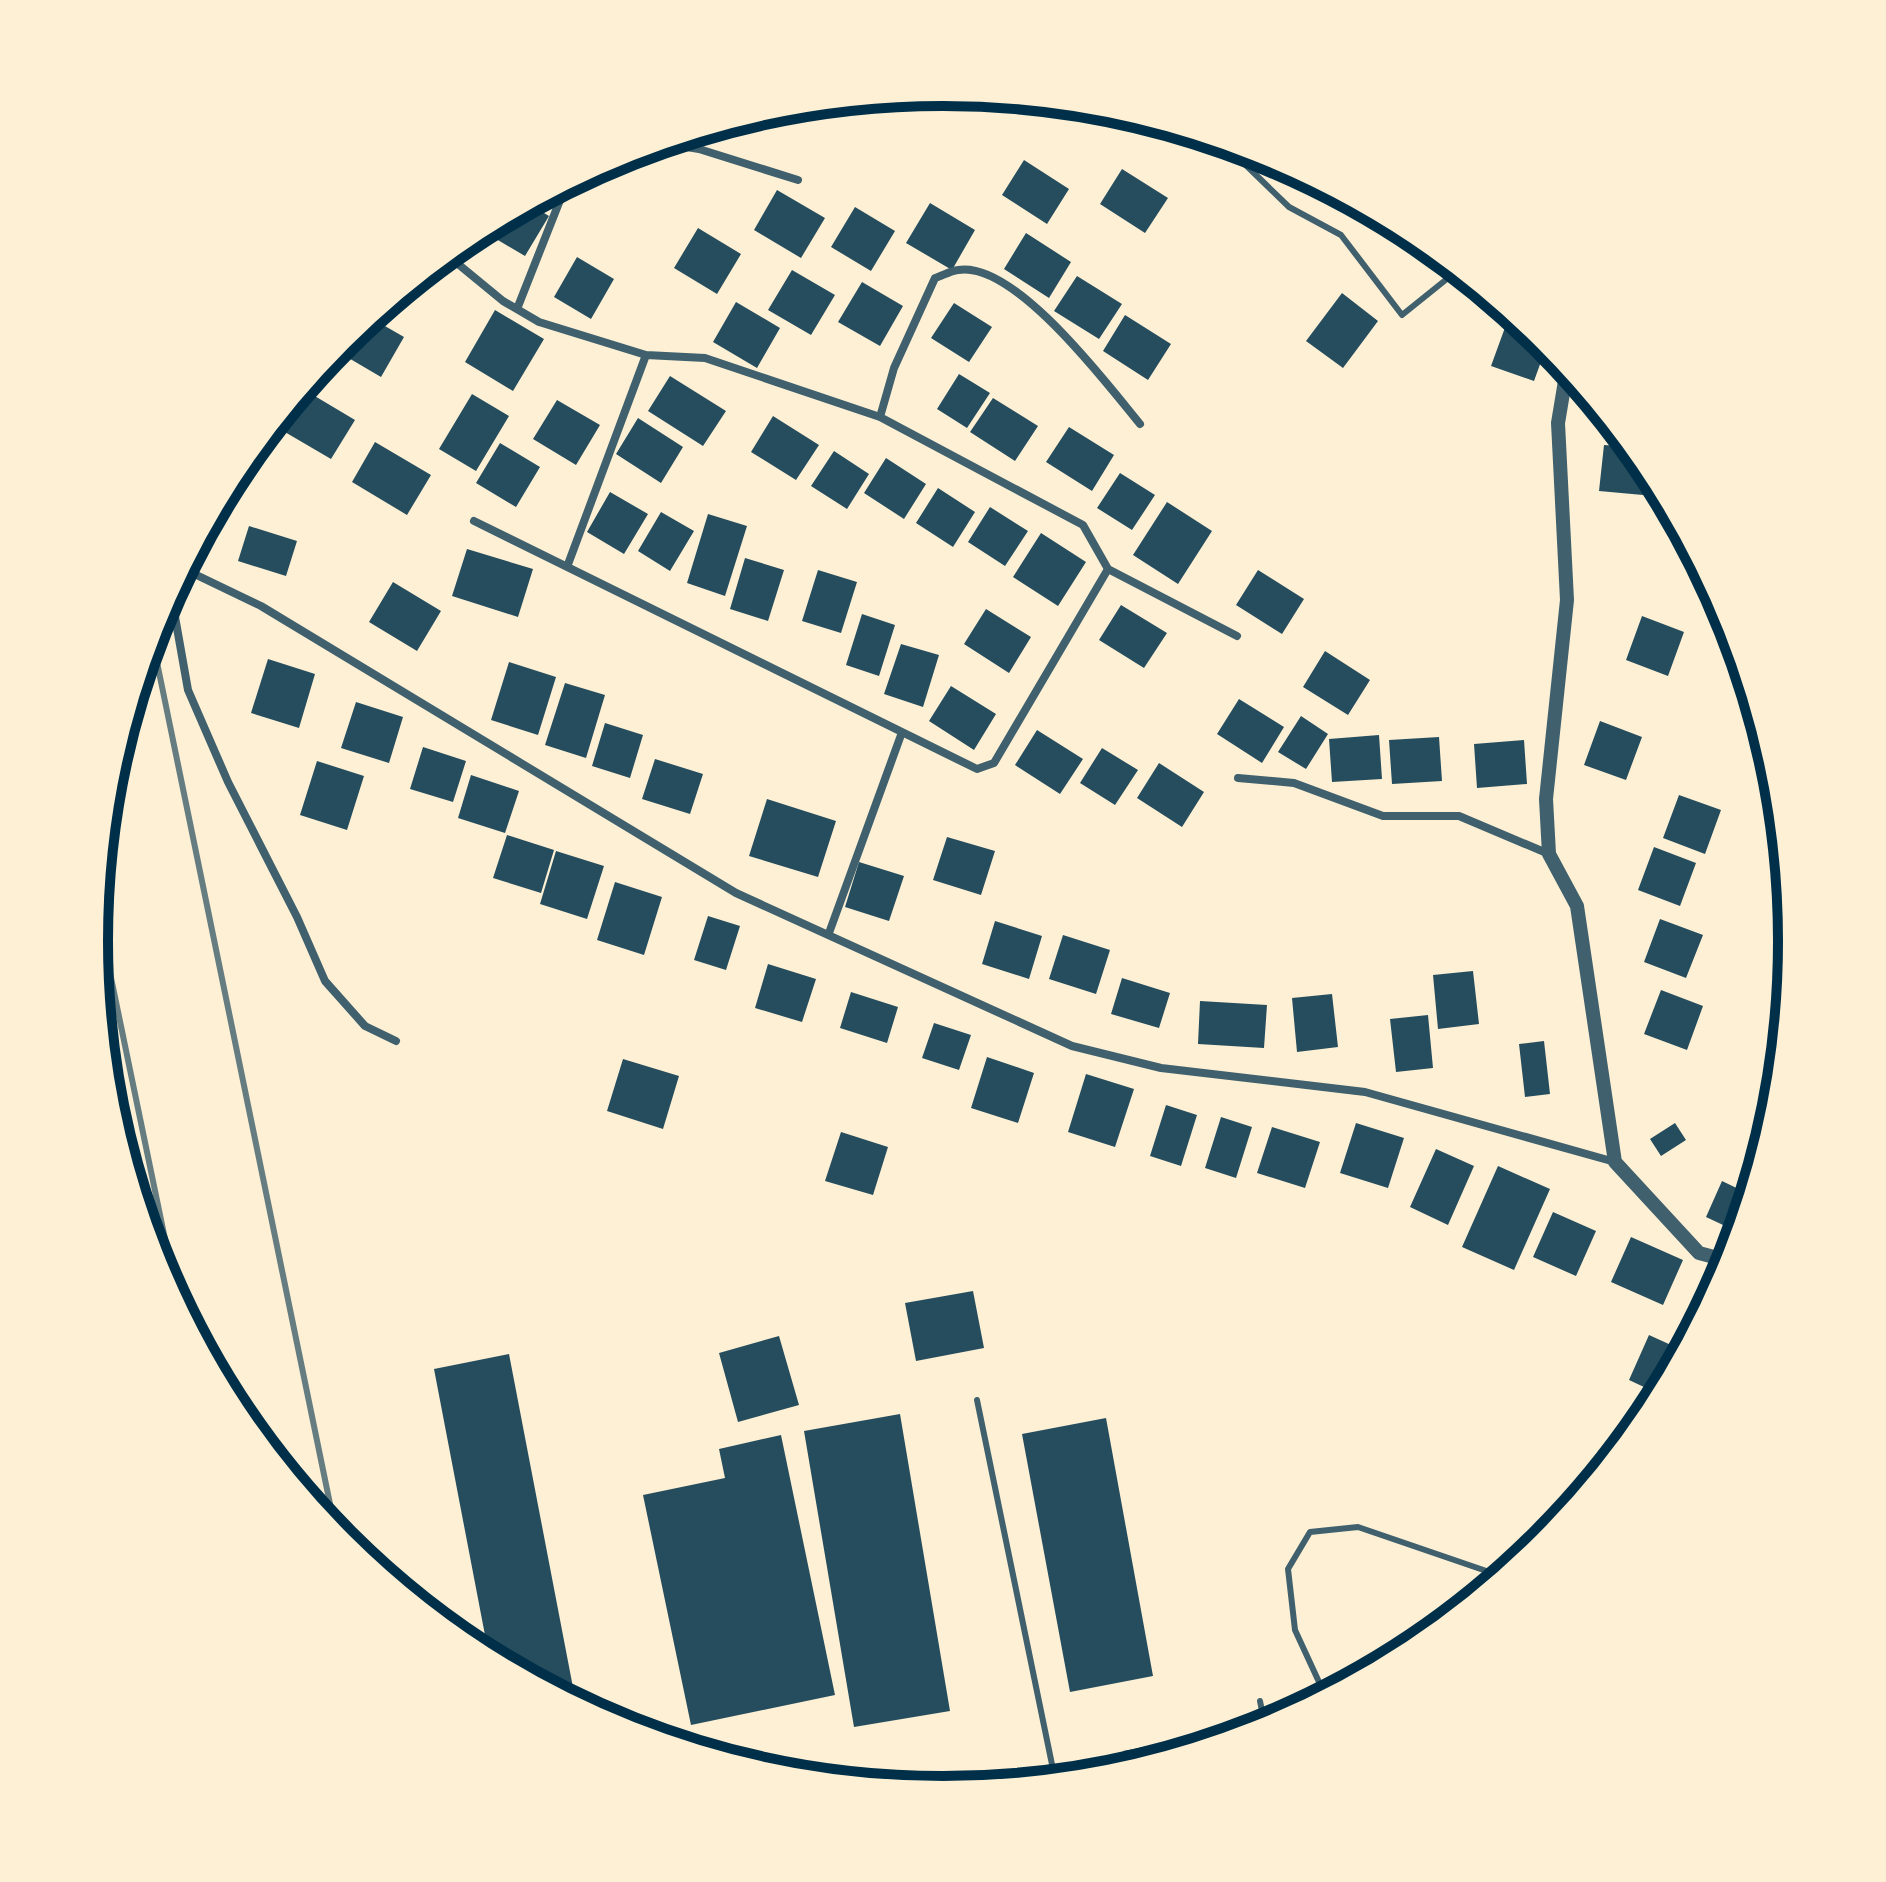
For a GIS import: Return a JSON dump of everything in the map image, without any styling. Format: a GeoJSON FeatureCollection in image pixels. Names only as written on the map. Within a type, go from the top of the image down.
{"type":"FeatureCollection","features":[{"type":"Feature","properties":{"kind":"street"},"geometry":{"type":"LineString","coordinates":[[685,147],[798,180]]}},
{"type":"Feature","properties":{"kind":"street"},"geometry":{"type":"LineString","coordinates":[[517,309],[560,199]]}},
{"type":"Feature","properties":{"kind":"street"},"geometry":{"type":"LineString","coordinates":[[457,263],[539,322],[646,355],[705,358],[880,417],[1083,525],[1108,569],[1237,636]]}},
{"type":"Feature","properties":{"kind":"street"},"geometry":{"type":"LineString","coordinates":[[880,417],[894,368],[935,278],[959,269],[988,274],[1047,315],[1140,424]]}},
{"type":"Feature","properties":{"kind":"street"},"geometry":{"type":"LineString","coordinates":[[567,567],[646,355]]}},
{"type":"Feature","properties":{"kind":"street"},"geometry":{"type":"LineString","coordinates":[[1565,383],[1558,423],[1567,600],[1546,799],[1549,854],[1577,906],[1615,1162]]}},
{"type":"Feature","properties":{"kind":"street"},"geometry":{"type":"LineString","coordinates":[[474,521],[901,735],[977,769],[994,763],[1108,569]]}},
{"type":"Feature","properties":{"kind":"street"},"geometry":{"type":"LineString","coordinates":[[193,573],[261,606],[736,893],[1072,1046],[1161,1068],[1365,1092],[1615,1162],[1699,1253],[1715,1257]]}},
{"type":"Feature","properties":{"kind":"street"},"geometry":{"type":"LineString","coordinates":[[175,615],[188,690],[228,782],[297,917],[325,981],[365,1026],[396,1041]]}},
{"type":"Feature","properties":{"kind":"street"},"geometry":{"type":"LineString","coordinates":[[829,933],[901,735]]}},
{"type":"Feature","properties":{"kind":"street"},"geometry":{"type":"LineString","coordinates":[[1238,778],[1294,783],[1383,816],[1459,816],[1549,854]]}},
{"type":"Feature","properties":{"kind":"lane"},"geometry":{"type":"LineString","coordinates":[[1243,162],[1289,207],[1341,235],[1402,315],[1449,277]]}},
{"type":"Feature","properties":{"kind":"lane"},"geometry":{"type":"LineString","coordinates":[[977,1400],[1053,1769]]}},
{"type":"Feature","properties":{"kind":"lane"},"geometry":{"type":"LineString","coordinates":[[1321,1685],[1295,1630],[1288,1569],[1310,1532],[1358,1527],[1490,1572]]}},
{"type":"Feature","properties":{"kind":"lane"},"geometry":{"type":"LineString","coordinates":[[1260,1701],[1262,1712]]}},
{"type":"Feature","properties":{"kind":"building"},"geometry":{"type":"Polygon","coordinates":[[[1024,160],[1069,189],[1047,224],[1002,195],[1024,160]]]}},
{"type":"Feature","properties":{"kind":"building"},"geometry":{"type":"Polygon","coordinates":[[[1122,169],[1168,198],[1145,233],[1100,204],[1122,169]]]}},
{"type":"Feature","properties":{"kind":"building"},"geometry":{"type":"Polygon","coordinates":[[[777,190],[825,218],[801,258],[754,230],[777,190]]]}},
{"type":"Feature","properties":{"kind":"building"},"geometry":{"type":"Polygon","coordinates":[[[930,203],[975,230],[952,270],[906,243],[930,203]]]}},
{"type":"Feature","properties":{"kind":"building"},"geometry":{"type":"Polygon","coordinates":[[[855,207],[895,231],[871,271],[831,247],[855,207]]]}},
{"type":"Feature","properties":{"kind":"building"},"geometry":{"type":"Polygon","coordinates":[[[540,211],[549,216],[525,256],[494,238],[540,211]]]}},
{"type":"Feature","properties":{"kind":"building"},"geometry":{"type":"Polygon","coordinates":[[[698,228],[741,254],[717,294],[674,268],[698,228]]]}},
{"type":"Feature","properties":{"kind":"building"},"geometry":{"type":"Polygon","coordinates":[[[1026,233],[1071,262],[1049,298],[1004,269],[1026,233]]]}},
{"type":"Feature","properties":{"kind":"building"},"geometry":{"type":"Polygon","coordinates":[[[577,257],[614,279],[591,319],[554,297],[577,257]]]}},
{"type":"Feature","properties":{"kind":"building"},"geometry":{"type":"Polygon","coordinates":[[[792,270],[835,295],[811,335],[768,310],[792,270]]]}},
{"type":"Feature","properties":{"kind":"building"},"geometry":{"type":"Polygon","coordinates":[[[1077,276],[1122,304],[1099,339],[1054,311],[1077,276]]]}},
{"type":"Feature","properties":{"kind":"building"},"geometry":{"type":"Polygon","coordinates":[[[862,282],[903,306],[880,346],[838,322],[862,282]]]}},
{"type":"Feature","properties":{"kind":"building"},"geometry":{"type":"Polygon","coordinates":[[[1342,293],[1378,321],[1343,368],[1306,341],[1342,293]]]}},
{"type":"Feature","properties":{"kind":"building"},"geometry":{"type":"Polygon","coordinates":[[[736,302],[780,328],[757,368],[713,342],[736,302]]]}},
{"type":"Feature","properties":{"kind":"building"},"geometry":{"type":"Polygon","coordinates":[[[954,303],[992,327],[969,362],[931,338],[954,303]]]}},
{"type":"Feature","properties":{"kind":"building"},"geometry":{"type":"Polygon","coordinates":[[[495,310],[544,339],[513,391],[465,362],[495,310]]]}},
{"type":"Feature","properties":{"kind":"building"},"geometry":{"type":"Polygon","coordinates":[[[1125,315],[1171,344],[1148,380],[1103,351],[1125,315]]]}},
{"type":"Feature","properties":{"kind":"building"},"geometry":{"type":"Polygon","coordinates":[[[381,324],[404,337],[381,377],[347,357],[381,324]]]}},
{"type":"Feature","properties":{"kind":"building"},"geometry":{"type":"Polygon","coordinates":[[[1506,325],[1542,360],[1534,381],[1491,366],[1506,325]]]}},
{"type":"Feature","properties":{"kind":"building"},"geometry":{"type":"Polygon","coordinates":[[[959,374],[990,393],[967,428],[937,409],[959,374]]]}},
{"type":"Feature","properties":{"kind":"building"},"geometry":{"type":"Polygon","coordinates":[[[670,376],[726,411],[703,446],[648,411],[670,376]]]}},
{"type":"Feature","properties":{"kind":"building"},"geometry":{"type":"Polygon","coordinates":[[[312,394],[355,420],[331,459],[283,431],[312,394]]]}},
{"type":"Feature","properties":{"kind":"building"},"geometry":{"type":"Polygon","coordinates":[[[472,394],[509,416],[476,471],[439,449],[472,394]]]}},
{"type":"Feature","properties":{"kind":"building"},"geometry":{"type":"Polygon","coordinates":[[[993,398],[1038,426],[1015,461],[970,432],[993,398]]]}},
{"type":"Feature","properties":{"kind":"building"},"geometry":{"type":"Polygon","coordinates":[[[557,400],[600,425],[576,465],[533,439],[557,400]]]}},
{"type":"Feature","properties":{"kind":"building"},"geometry":{"type":"Polygon","coordinates":[[[773,416],[819,445],[796,480],[751,452],[773,416]]]}},
{"type":"Feature","properties":{"kind":"building"},"geometry":{"type":"Polygon","coordinates":[[[638,418],[683,447],[661,483],[616,454],[638,418]]]}},
{"type":"Feature","properties":{"kind":"building"},"geometry":{"type":"Polygon","coordinates":[[[1069,427],[1114,455],[1092,491],[1046,462],[1069,427]]]}},
{"type":"Feature","properties":{"kind":"building"},"geometry":{"type":"Polygon","coordinates":[[[375,442],[431,475],[407,515],[352,482],[375,442]]]}},
{"type":"Feature","properties":{"kind":"building"},"geometry":{"type":"Polygon","coordinates":[[[500,443],[540,467],[516,507],[476,483],[500,443]]]}},
{"type":"Feature","properties":{"kind":"building"},"geometry":{"type":"Polygon","coordinates":[[[1604,445],[1614,446],[1644,488],[1643,495],[1599,491],[1604,445]]]}},
{"type":"Feature","properties":{"kind":"building"},"geometry":{"type":"Polygon","coordinates":[[[834,451],[869,474],[847,509],[811,486],[834,451]]]}},
{"type":"Feature","properties":{"kind":"building"},"geometry":{"type":"Polygon","coordinates":[[[886,458],[926,484],[904,519],[864,493],[886,458]]]}},
{"type":"Feature","properties":{"kind":"building"},"geometry":{"type":"Polygon","coordinates":[[[1120,473],[1155,495],[1132,530],[1097,508],[1120,473]]]}},
{"type":"Feature","properties":{"kind":"building"},"geometry":{"type":"Polygon","coordinates":[[[938,488],[975,512],[953,547],[916,523],[938,488]]]}},
{"type":"Feature","properties":{"kind":"building"},"geometry":{"type":"Polygon","coordinates":[[[610,492],[648,514],[624,554],[587,532],[610,492]]]}},
{"type":"Feature","properties":{"kind":"building"},"geometry":{"type":"Polygon","coordinates":[[[1167,502],[1212,531],[1178,584],[1133,555],[1167,502]]]}},
{"type":"Feature","properties":{"kind":"building"},"geometry":{"type":"Polygon","coordinates":[[[990,507],[1028,531],[1005,566],[968,542],[990,507]]]}},
{"type":"Feature","properties":{"kind":"building"},"geometry":{"type":"Polygon","coordinates":[[[661,512],[694,531],[670,571],[638,551],[661,512]]]}},
{"type":"Feature","properties":{"kind":"building"},"geometry":{"type":"Polygon","coordinates":[[[708,514],[747,526],[725,596],[687,583],[708,514]]]}},
{"type":"Feature","properties":{"kind":"building"},"geometry":{"type":"Polygon","coordinates":[[[249,526],[297,541],[286,576],[238,561],[249,526]]]}},
{"type":"Feature","properties":{"kind":"building"},"geometry":{"type":"Polygon","coordinates":[[[1041,533],[1086,562],[1058,606],[1013,577],[1041,533]]]}},
{"type":"Feature","properties":{"kind":"building"},"geometry":{"type":"Polygon","coordinates":[[[467,549],[533,569],[518,617],[452,596],[467,549]]]}},
{"type":"Feature","properties":{"kind":"building"},"geometry":{"type":"Polygon","coordinates":[[[745,558],[784,570],[768,621],[730,609],[745,558]]]}},
{"type":"Feature","properties":{"kind":"building"},"geometry":{"type":"Polygon","coordinates":[[[818,570],[857,582],[841,633],[802,621],[818,570]]]}},
{"type":"Feature","properties":{"kind":"building"},"geometry":{"type":"Polygon","coordinates":[[[1258,570],[1304,599],[1282,634],[1236,605],[1258,570]]]}},
{"type":"Feature","properties":{"kind":"building"},"geometry":{"type":"Polygon","coordinates":[[[393,582],[441,611],[417,651],[369,622],[393,582]]]}},
{"type":"Feature","properties":{"kind":"building"},"geometry":{"type":"Polygon","coordinates":[[[1121,605],[1167,633],[1144,668],[1099,640],[1121,605]]]}},
{"type":"Feature","properties":{"kind":"building"},"geometry":{"type":"Polygon","coordinates":[[[986,609],[1031,637],[1009,673],[964,644],[986,609]]]}},
{"type":"Feature","properties":{"kind":"building"},"geometry":{"type":"Polygon","coordinates":[[[862,614],[895,625],[879,676],[846,665],[862,614]]]}},
{"type":"Feature","properties":{"kind":"building"},"geometry":{"type":"Polygon","coordinates":[[[1642,616],[1684,632],[1668,676],[1626,660],[1642,616]]]}},
{"type":"Feature","properties":{"kind":"building"},"geometry":{"type":"Polygon","coordinates":[[[901,644],[939,655],[923,707],[884,694],[901,644]]]}},
{"type":"Feature","properties":{"kind":"building"},"geometry":{"type":"Polygon","coordinates":[[[1325,651],[1370,680],[1348,715],[1303,687],[1325,651]]]}},
{"type":"Feature","properties":{"kind":"building"},"geometry":{"type":"Polygon","coordinates":[[[268,659],[315,674],[299,728],[251,713],[268,659]]]}},
{"type":"Feature","properties":{"kind":"building"},"geometry":{"type":"Polygon","coordinates":[[[509,662],[556,677],[538,735],[491,720],[509,662]]]}},
{"type":"Feature","properties":{"kind":"building"},"geometry":{"type":"Polygon","coordinates":[[[565,683],[605,695],[586,758],[545,745],[565,683]]]}},
{"type":"Feature","properties":{"kind":"building"},"geometry":{"type":"Polygon","coordinates":[[[951,686],[996,714],[974,750],[929,721],[951,686]]]}},
{"type":"Feature","properties":{"kind":"building"},"geometry":{"type":"Polygon","coordinates":[[[1239,699],[1284,727],[1262,763],[1217,734],[1239,699]]]}},
{"type":"Feature","properties":{"kind":"building"},"geometry":{"type":"Polygon","coordinates":[[[356,702],[403,717],[389,763],[341,748],[356,702]]]}},
{"type":"Feature","properties":{"kind":"building"},"geometry":{"type":"Polygon","coordinates":[[[1301,716],[1328,734],[1306,769],[1278,752],[1301,716]]]}},
{"type":"Feature","properties":{"kind":"building"},"geometry":{"type":"Polygon","coordinates":[[[1600,721],[1642,737],[1626,780],[1584,765],[1600,721]]]}},
{"type":"Feature","properties":{"kind":"building"},"geometry":{"type":"Polygon","coordinates":[[[605,723],[643,735],[630,778],[592,766],[605,723]]]}},
{"type":"Feature","properties":{"kind":"building"},"geometry":{"type":"Polygon","coordinates":[[[1037,730],[1083,759],[1060,794],[1015,765],[1037,730]]]}},
{"type":"Feature","properties":{"kind":"building"},"geometry":{"type":"Polygon","coordinates":[[[1379,735],[1382,779],[1332,782],[1329,739],[1379,735]]]}},
{"type":"Feature","properties":{"kind":"building"},"geometry":{"type":"Polygon","coordinates":[[[1439,737],[1442,781],[1392,784],[1389,740],[1439,737]]]}},
{"type":"Feature","properties":{"kind":"building"},"geometry":{"type":"Polygon","coordinates":[[[1524,740],[1527,784],[1477,788],[1474,744],[1524,740]]]}},
{"type":"Feature","properties":{"kind":"building"},"geometry":{"type":"Polygon","coordinates":[[[423,747],[466,761],[453,802],[410,789],[423,747]]]}},
{"type":"Feature","properties":{"kind":"building"},"geometry":{"type":"Polygon","coordinates":[[[1102,748],[1138,770],[1115,805],[1080,783],[1102,748]]]}},
{"type":"Feature","properties":{"kind":"building"},"geometry":{"type":"Polygon","coordinates":[[[655,759],[703,774],[690,814],[642,799],[655,759]]]}},
{"type":"Feature","properties":{"kind":"building"},"geometry":{"type":"Polygon","coordinates":[[[317,761],[364,776],[347,830],[300,815],[317,761]]]}},
{"type":"Feature","properties":{"kind":"building"},"geometry":{"type":"Polygon","coordinates":[[[1159,763],[1204,792],[1182,827],[1137,798],[1159,763]]]}},
{"type":"Feature","properties":{"kind":"building"},"geometry":{"type":"Polygon","coordinates":[[[471,775],[519,791],[505,833],[458,818],[471,775]]]}},
{"type":"Feature","properties":{"kind":"building"},"geometry":{"type":"Polygon","coordinates":[[[1679,795],[1721,810],[1705,854],[1663,838],[1679,795]]]}},
{"type":"Feature","properties":{"kind":"building"},"geometry":{"type":"Polygon","coordinates":[[[767,799],[836,821],[818,877],[749,856],[767,799]]]}},
{"type":"Feature","properties":{"kind":"building"},"geometry":{"type":"Polygon","coordinates":[[[507,835],[554,850],[541,893],[493,878],[507,835]]]}},
{"type":"Feature","properties":{"kind":"building"},"geometry":{"type":"Polygon","coordinates":[[[947,837],[995,851],[981,895],[933,880],[947,837]]]}},
{"type":"Feature","properties":{"kind":"building"},"geometry":{"type":"Polygon","coordinates":[[[1654,847],[1696,863],[1680,906],[1638,890],[1654,847]]]}},
{"type":"Feature","properties":{"kind":"building"},"geometry":{"type":"Polygon","coordinates":[[[556,851],[604,866],[587,919],[540,904],[556,851]]]}},
{"type":"Feature","properties":{"kind":"building"},"geometry":{"type":"Polygon","coordinates":[[[859,862],[904,876],[889,921],[845,907],[859,862]]]}},
{"type":"Feature","properties":{"kind":"building"},"geometry":{"type":"Polygon","coordinates":[[[615,882],[662,897],[644,955],[597,940],[615,882]]]}},
{"type":"Feature","properties":{"kind":"building"},"geometry":{"type":"Polygon","coordinates":[[[708,916],[740,926],[726,970],[694,960],[708,916]]]}},
{"type":"Feature","properties":{"kind":"building"},"geometry":{"type":"Polygon","coordinates":[[[1660,919],[1703,935],[1686,978],[1644,962],[1660,919]]]}},
{"type":"Feature","properties":{"kind":"building"},"geometry":{"type":"Polygon","coordinates":[[[995,921],[1042,936],[1029,979],[982,964],[995,921]]]}},
{"type":"Feature","properties":{"kind":"building"},"geometry":{"type":"Polygon","coordinates":[[[1063,935],[1110,950],[1096,994],[1049,979],[1063,935]]]}},
{"type":"Feature","properties":{"kind":"building"},"geometry":{"type":"Polygon","coordinates":[[[768,964],[816,979],[802,1022],[755,1008],[768,964]]]}},
{"type":"Feature","properties":{"kind":"building"},"geometry":{"type":"Polygon","coordinates":[[[1473,971],[1479,1024],[1438,1029],[1433,975],[1473,971]]]}},
{"type":"Feature","properties":{"kind":"building"},"geometry":{"type":"Polygon","coordinates":[[[1122,978],[1170,993],[1159,1028],[1111,1014],[1122,978]]]}},
{"type":"Feature","properties":{"kind":"building"},"geometry":{"type":"Polygon","coordinates":[[[1661,990],[1703,1006],[1687,1050],[1644,1034],[1661,990]]]}},
{"type":"Feature","properties":{"kind":"building"},"geometry":{"type":"Polygon","coordinates":[[[851,992],[898,1007],[887,1043],[840,1028],[851,992]]]}},
{"type":"Feature","properties":{"kind":"building"},"geometry":{"type":"Polygon","coordinates":[[[1332,994],[1338,1047],[1297,1052],[1292,998],[1332,994]]]}},
{"type":"Feature","properties":{"kind":"building"},"geometry":{"type":"Polygon","coordinates":[[[1200,1001],[1267,1005],[1264,1048],[1198,1044],[1200,1001]]]}},
{"type":"Feature","properties":{"kind":"building"},"geometry":{"type":"Polygon","coordinates":[[[1428,1015],[1433,1068],[1396,1072],[1390,1019],[1428,1015]]]}},
{"type":"Feature","properties":{"kind":"building"},"geometry":{"type":"Polygon","coordinates":[[[934,1023],[971,1035],[959,1070],[922,1058],[934,1023]]]}},
{"type":"Feature","properties":{"kind":"building"},"geometry":{"type":"Polygon","coordinates":[[[1544,1041],[1550,1094],[1525,1097],[1519,1044],[1544,1041]]]}},
{"type":"Feature","properties":{"kind":"building"},"geometry":{"type":"Polygon","coordinates":[[[987,1057],[1034,1073],[1018,1123],[971,1108],[987,1057]]]}},
{"type":"Feature","properties":{"kind":"building"},"geometry":{"type":"Polygon","coordinates":[[[623,1059],[679,1076],[663,1129],[607,1111],[623,1059]]]}},
{"type":"Feature","properties":{"kind":"building"},"geometry":{"type":"Polygon","coordinates":[[[1086,1074],[1134,1089],[1115,1147],[1068,1132],[1086,1074]]]}},
{"type":"Feature","properties":{"kind":"building"},"geometry":{"type":"Polygon","coordinates":[[[1166,1105],[1197,1115],[1181,1166],[1150,1156],[1166,1105]]]}},
{"type":"Feature","properties":{"kind":"building"},"geometry":{"type":"Polygon","coordinates":[[[1221,1117],[1252,1127],[1236,1178],[1205,1168],[1221,1117]]]}},
{"type":"Feature","properties":{"kind":"building"},"geometry":{"type":"Polygon","coordinates":[[[1356,1123],[1404,1138],[1388,1188],[1340,1173],[1356,1123]]]}},
{"type":"Feature","properties":{"kind":"building"},"geometry":{"type":"Polygon","coordinates":[[[1675,1123],[1686,1140],[1661,1156],[1650,1139],[1675,1123]]]}},
{"type":"Feature","properties":{"kind":"building"},"geometry":{"type":"Polygon","coordinates":[[[1272,1127],[1320,1142],[1305,1188],[1257,1173],[1272,1127]]]}},
{"type":"Feature","properties":{"kind":"building"},"geometry":{"type":"Polygon","coordinates":[[[841,1132],[888,1147],[873,1195],[825,1181],[841,1132]]]}},
{"type":"Feature","properties":{"kind":"building"},"geometry":{"type":"Polygon","coordinates":[[[1436,1149],[1474,1166],[1448,1225],[1410,1207],[1436,1149]]]}},
{"type":"Feature","properties":{"kind":"building"},"geometry":{"type":"Polygon","coordinates":[[[1498,1166],[1550,1189],[1514,1270],[1462,1247],[1498,1166]]]}},
{"type":"Feature","properties":{"kind":"building"},"geometry":{"type":"Polygon","coordinates":[[[1722,1181],[1740,1190],[1727,1227],[1706,1217],[1722,1181]]]}},
{"type":"Feature","properties":{"kind":"building"},"geometry":{"type":"Polygon","coordinates":[[[1553,1212],[1596,1231],[1576,1276],[1533,1257],[1553,1212]]]}},
{"type":"Feature","properties":{"kind":"building"},"geometry":{"type":"Polygon","coordinates":[[[1631,1237],[1683,1260],[1663,1305],[1611,1282],[1631,1237]]]}},
{"type":"Feature","properties":{"kind":"building"},"geometry":{"type":"Polygon","coordinates":[[[973,1291],[984,1348],[916,1361],[905,1303],[973,1291]]]}},
{"type":"Feature","properties":{"kind":"building"},"geometry":{"type":"Polygon","coordinates":[[[1649,1335],[1673,1346],[1647,1389],[1629,1380],[1649,1335]]]}},
{"type":"Feature","properties":{"kind":"building"},"geometry":{"type":"Polygon","coordinates":[[[779,1336],[799,1405],[738,1422],[719,1353],[779,1336]]]}},
{"type":"Feature","properties":{"kind":"building"},"geometry":{"type":"Polygon","coordinates":[[[509,1354],[573,1690],[486,1639],[434,1369],[509,1354]]]}},
{"type":"Feature","properties":{"kind":"building"},"geometry":{"type":"Polygon","coordinates":[[[900,1414],[950,1711],[854,1727],[804,1431],[900,1414]]]}},
{"type":"Feature","properties":{"kind":"building"},"geometry":{"type":"Polygon","coordinates":[[[1106,1418],[1153,1676],[1070,1692],[1022,1434],[1106,1418]]]}},
{"type":"Feature","properties":{"kind":"building"},"geometry":{"type":"Polygon","coordinates":[[[781,1435],[835,1695],[691,1725],[643,1495],[725,1478],[719,1449],[781,1435]]]}},
{"type":"Feature","properties":{"kind":"building"},"geometry":{"type":"Polygon","coordinates":[[[1190,1738],[1190,1738],[1124,1756],[1123,1751],[1190,1738]]]}},
{"type":"Feature","properties":{"kind":"railway"},"geometry":{"type":"LineString","coordinates":[[157,661],[331,1508]]}},
{"type":"Feature","properties":{"kind":"railway"},"geometry":{"type":"LineString","coordinates":[[109,968],[167,1247]]}}]}
